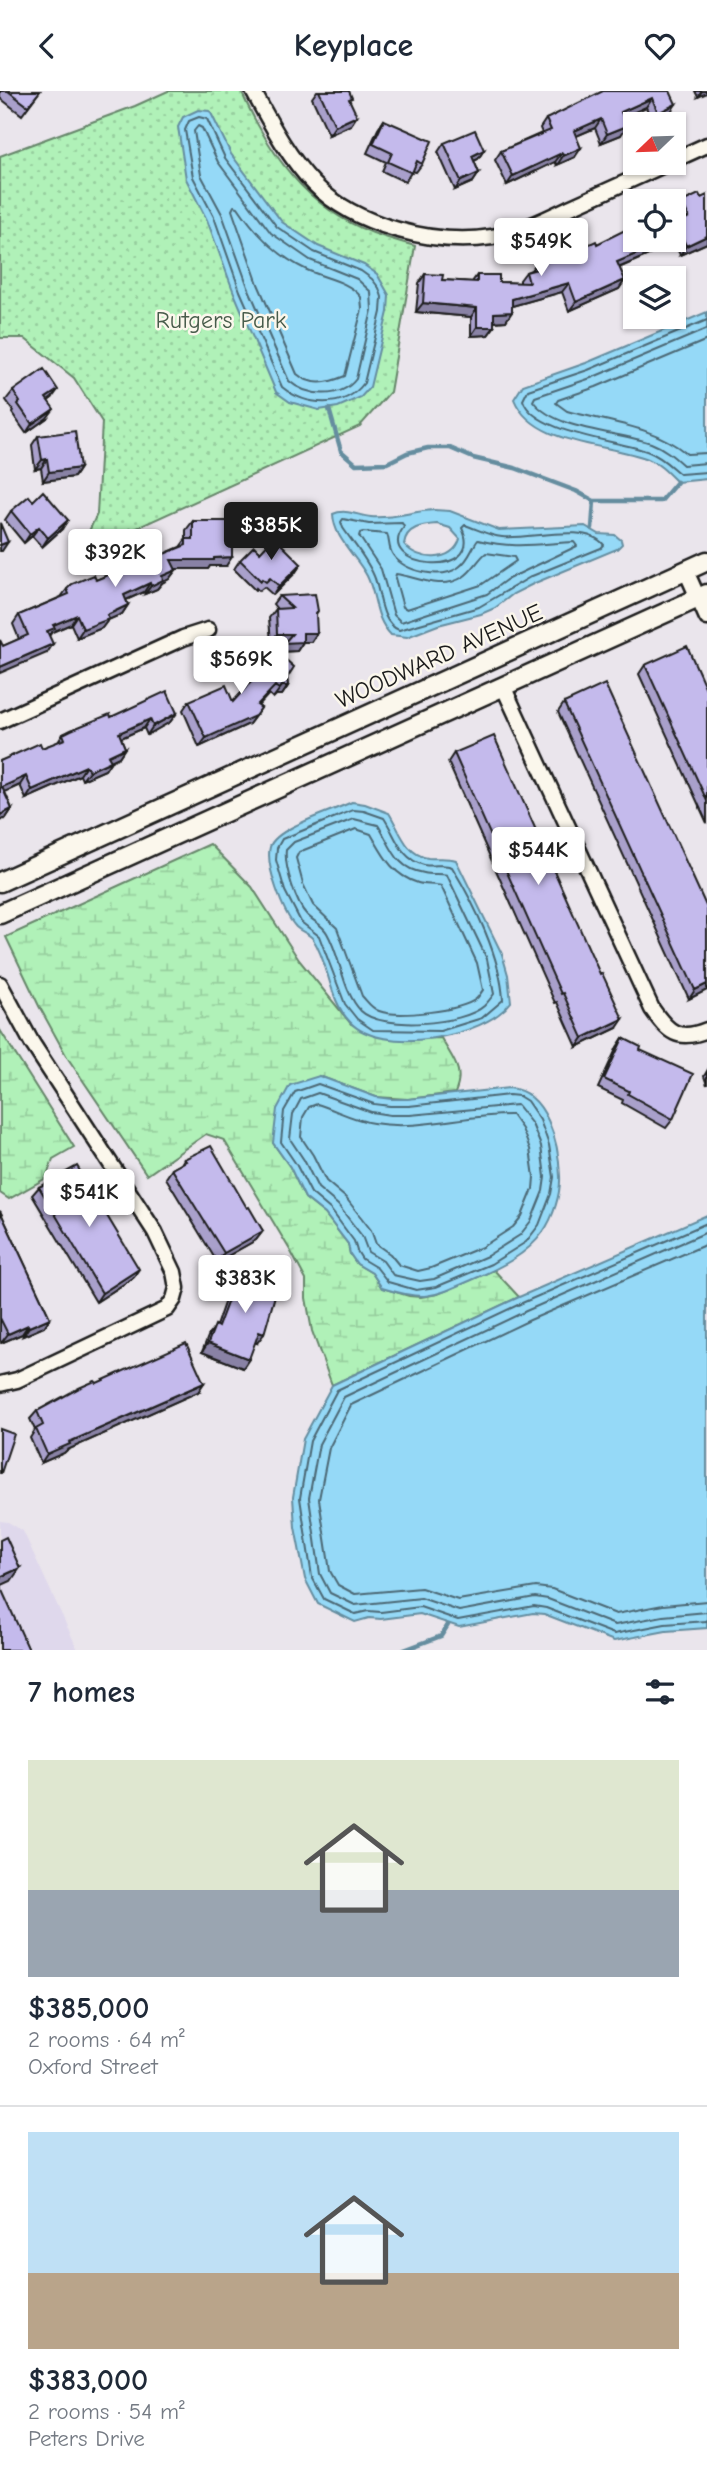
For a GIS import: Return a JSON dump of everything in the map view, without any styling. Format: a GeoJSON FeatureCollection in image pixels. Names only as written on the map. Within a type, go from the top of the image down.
{"type":"FeatureCollection","features":[{"type":"Feature","properties":{"kind":"street"},"geometry":{"type":"LineString","coordinates":[[254,91],[287,153],[316,186],[379,224],[420,235],[458,239],[492,237],[530,226],[642,175]]}},
{"type":"Feature","properties":{"kind":"street"},"geometry":{"type":"LineString","coordinates":[[686,155],[707,145]]}},
{"type":"Feature","properties":{"kind":"street","name":"WOODWARD AVENUE"},"geometry":{"type":"LineString","coordinates":[[0,882],[707,562]]}},
{"type":"Feature","properties":{"kind":"street"},"geometry":{"type":"LineString","coordinates":[[686,571],[702,596],[707,618]]}},
{"type":"Feature","properties":{"kind":"street"},"geometry":{"type":"LineString","coordinates":[[0,914],[702,596]]}},
{"type":"Feature","properties":{"kind":"street"},"geometry":{"type":"LineString","coordinates":[[0,720],[183,638],[208,630]]}},
{"type":"Feature","properties":{"kind":"street"},"geometry":{"type":"LineString","coordinates":[[503,686],[652,1009],[665,1029],[675,1034],[687,1035],[707,1030]]}},
{"type":"Feature","properties":{"kind":"street"},"geometry":{"type":"LineString","coordinates":[[0,984],[39,1054],[155,1232],[174,1272],[177,1288],[167,1309],[17,1380],[0,1384]]}},
{"type":"Feature","properties":{"kind":"shaded area"},"geometry":{"type":"Polygon","coordinates":[[[0,1521],[8,1522],[23,1531],[78,1650],[0,1650],[0,1521]]]}},
{"type":"Feature","properties":{"kind":"green space","name":"Rutgers Park"},"geometry":{"type":"Polygon","coordinates":[[[168,91],[241,91],[277,157],[309,193],[349,222],[373,233],[415,246],[390,392],[360,426],[78,555],[97,514],[102,422],[74,378],[24,338],[0,338],[0,156],[168,91]]]}},
{"type":"Feature","properties":{"kind":"green space"},"geometry":{"type":"Polygon","coordinates":[[[210,844],[252,887],[299,960],[351,1024],[391,1039],[441,1038],[458,1071],[455,1093],[408,1099],[376,1097],[319,1076],[273,1143],[290,1167],[305,1198],[325,1214],[348,1244],[350,1254],[357,1264],[372,1273],[382,1288],[421,1297],[438,1294],[494,1270],[519,1297],[332,1385],[312,1331],[306,1298],[306,1280],[224,1140],[206,1134],[147,1175],[67,1057],[6,937],[210,844]]]}},
{"type":"Feature","properties":{"kind":"green space"},"geometry":{"type":"Polygon","coordinates":[[[0,1030],[74,1147],[53,1159],[46,1178],[9,1199],[0,1193],[0,1030]]]}},
{"type":"Feature","properties":{"kind":"water"},"geometry":{"type":"Polygon","coordinates":[[[198,110],[210,111],[231,154],[282,222],[318,246],[364,265],[377,274],[389,295],[388,312],[370,387],[361,397],[338,407],[319,410],[290,402],[276,392],[234,293],[207,220],[186,179],[178,127],[183,117],[198,110]]]}},
{"type":"Feature","properties":{"kind":"water"},"geometry":{"type":"Polygon","coordinates":[[[707,312],[707,479],[677,482],[648,459],[554,434],[537,426],[524,414],[514,399],[523,385],[586,363],[667,329],[686,329],[686,321],[707,312]]]}},
{"type":"Feature","properties":{"kind":"water"},"geometry":{"type":"Polygon","coordinates":[[[450,511],[499,530],[585,526],[599,534],[615,535],[622,544],[617,549],[535,583],[481,614],[438,625],[407,637],[391,635],[381,621],[367,576],[341,539],[333,514],[347,512],[379,517],[450,511]],[[437,524],[416,528],[405,538],[404,544],[410,550],[426,557],[443,556],[456,547],[460,539],[450,528],[437,524]]]}},
{"type":"Feature","properties":{"kind":"water"},"geometry":{"type":"Polygon","coordinates":[[[352,802],[389,813],[408,846],[420,856],[456,860],[502,954],[508,975],[511,1002],[498,1015],[457,1033],[408,1040],[385,1038],[365,1032],[350,1022],[343,1013],[337,1003],[319,949],[309,935],[296,927],[286,911],[276,889],[269,855],[274,840],[282,833],[352,802]]]}},
{"type":"Feature","properties":{"kind":"water"},"geometry":{"type":"Polygon","coordinates":[[[319,1076],[376,1097],[391,1099],[509,1088],[522,1091],[542,1109],[557,1149],[560,1183],[558,1198],[543,1232],[512,1260],[448,1290],[420,1296],[382,1288],[372,1273],[357,1264],[350,1254],[348,1244],[325,1214],[305,1198],[290,1167],[273,1143],[277,1109],[290,1085],[319,1076]]]}},
{"type":"Feature","properties":{"kind":"water"},"geometry":{"type":"Polygon","coordinates":[[[707,1215],[707,1628],[666,1631],[614,1641],[544,1614],[533,1613],[459,1627],[420,1614],[369,1618],[355,1622],[318,1604],[305,1579],[295,1527],[293,1497],[303,1439],[332,1385],[519,1297],[707,1215]]]}},
{"type":"Feature","properties":{"kind":"building"},"geometry":{"type":"Polygon","coordinates":[[[8,91],[40,91],[28,106],[8,91]]]}},
{"type":"Feature","properties":{"kind":"building"},"geometry":{"type":"Polygon","coordinates":[[[319,91],[349,91],[352,98],[349,99],[357,116],[335,126],[319,91]]]}},
{"type":"Feature","properties":{"kind":"building"},"geometry":{"type":"Polygon","coordinates":[[[603,91],[670,91],[676,104],[658,112],[652,98],[621,112],[623,128],[607,134],[601,119],[574,131],[581,148],[563,156],[562,153],[513,176],[501,151],[551,130],[546,119],[603,91]]]}},
{"type":"Feature","properties":{"kind":"building"},"geometry":{"type":"Polygon","coordinates":[[[384,120],[432,141],[422,164],[417,161],[412,173],[388,162],[392,153],[373,144],[384,120]]]}},
{"type":"Feature","properties":{"kind":"building"},"geometry":{"type":"Polygon","coordinates":[[[475,130],[484,150],[472,156],[479,173],[461,181],[444,143],[475,130]]]}},
{"type":"Feature","properties":{"kind":"building"},"geometry":{"type":"Polygon","coordinates":[[[699,194],[701,198],[707,195],[707,236],[686,246],[686,219],[689,217],[686,200],[699,194]]]}},
{"type":"Feature","properties":{"kind":"building"},"geometry":{"type":"Polygon","coordinates":[[[623,231],[623,252],[640,252],[617,262],[623,281],[576,302],[569,283],[512,299],[512,312],[494,313],[494,327],[477,327],[477,308],[423,303],[425,274],[443,275],[442,280],[477,282],[477,275],[499,275],[499,282],[529,283],[526,272],[537,269],[536,264],[576,253],[574,251],[596,241],[597,244],[623,231]]]}},
{"type":"Feature","properties":{"kind":"building"},"geometry":{"type":"Polygon","coordinates":[[[44,369],[58,390],[46,398],[54,409],[32,424],[18,404],[20,402],[13,391],[44,369]]]}},
{"type":"Feature","properties":{"kind":"building"},"geometry":{"type":"Polygon","coordinates":[[[75,431],[80,468],[49,472],[47,459],[42,460],[38,436],[75,431]]]}},
{"type":"Feature","properties":{"kind":"building"},"geometry":{"type":"Polygon","coordinates":[[[43,491],[68,520],[48,538],[39,527],[30,534],[11,511],[29,496],[33,501],[43,491]]]}},
{"type":"Feature","properties":{"kind":"building"},"geometry":{"type":"Polygon","coordinates":[[[193,521],[232,521],[232,557],[214,560],[171,560],[176,570],[162,576],[163,580],[151,586],[150,583],[124,595],[128,605],[107,615],[109,619],[83,629],[77,615],[53,625],[55,628],[47,631],[53,644],[0,667],[0,640],[3,646],[28,635],[19,615],[69,594],[67,589],[72,584],[94,575],[96,580],[140,562],[139,558],[146,555],[157,552],[159,556],[186,545],[186,539],[193,539],[193,521]]]}},
{"type":"Feature","properties":{"kind":"building"},"geometry":{"type":"Polygon","coordinates":[[[0,523],[8,542],[0,545],[0,523]]]}},
{"type":"Feature","properties":{"kind":"building"},"geometry":{"type":"Polygon","coordinates":[[[274,537],[301,564],[279,586],[270,578],[266,582],[262,579],[261,581],[240,560],[254,546],[260,552],[274,537]]]}},
{"type":"Feature","properties":{"kind":"building"},"geometry":{"type":"Polygon","coordinates":[[[315,594],[318,611],[317,633],[303,633],[303,642],[284,643],[292,634],[277,634],[276,609],[292,608],[279,596],[315,594]]]}},
{"type":"Feature","properties":{"kind":"building"},"geometry":{"type":"Polygon","coordinates":[[[687,646],[707,691],[707,801],[645,665],[687,646]]]}},
{"type":"Feature","properties":{"kind":"building"},"geometry":{"type":"Polygon","coordinates":[[[248,648],[267,663],[277,652],[294,667],[287,678],[288,686],[279,689],[275,686],[257,705],[261,708],[255,716],[206,738],[189,701],[226,685],[233,702],[260,672],[241,655],[248,648]]]}},
{"type":"Feature","properties":{"kind":"building"},"geometry":{"type":"Polygon","coordinates":[[[605,684],[707,908],[707,984],[695,990],[564,703],[605,684]]]}},
{"type":"Feature","properties":{"kind":"building"},"geometry":{"type":"Polygon","coordinates":[[[167,691],[177,713],[153,726],[150,719],[119,733],[125,748],[108,756],[111,761],[89,771],[86,766],[32,790],[26,776],[2,787],[12,809],[0,815],[0,761],[40,743],[42,748],[65,739],[63,734],[71,730],[110,714],[111,717],[167,691]]]}},
{"type":"Feature","properties":{"kind":"building"},"geometry":{"type":"Polygon","coordinates":[[[494,736],[600,974],[602,973],[623,1019],[583,1038],[454,753],[494,736]]]}},
{"type":"Feature","properties":{"kind":"building"},"geometry":{"type":"Polygon","coordinates":[[[623,1038],[641,1047],[640,1050],[693,1074],[673,1119],[628,1094],[629,1091],[604,1079],[623,1038]]]}},
{"type":"Feature","properties":{"kind":"building"},"geometry":{"type":"Polygon","coordinates":[[[211,1146],[263,1231],[224,1253],[172,1169],[186,1161],[184,1159],[211,1146]]]}},
{"type":"Feature","properties":{"kind":"building"},"geometry":{"type":"Polygon","coordinates":[[[77,1166],[139,1269],[102,1293],[39,1187],[77,1166]]]}},
{"type":"Feature","properties":{"kind":"building"},"geometry":{"type":"Polygon","coordinates":[[[0,1211],[50,1318],[8,1334],[0,1318],[0,1211]]]}},
{"type":"Feature","properties":{"kind":"building"},"geometry":{"type":"Polygon","coordinates":[[[239,1271],[278,1285],[264,1334],[259,1332],[249,1359],[208,1343],[215,1325],[218,1327],[239,1271]]]}},
{"type":"Feature","properties":{"kind":"building"},"geometry":{"type":"Polygon","coordinates":[[[186,1343],[204,1383],[47,1454],[36,1429],[43,1425],[37,1411],[79,1388],[95,1381],[97,1383],[186,1343]]]}},
{"type":"Feature","properties":{"kind":"building"},"geometry":{"type":"Polygon","coordinates":[[[0,1429],[14,1434],[1,1473],[0,1473],[0,1429]]]}},
{"type":"Feature","properties":{"kind":"building"},"geometry":{"type":"Polygon","coordinates":[[[6,1537],[20,1568],[0,1577],[0,1540],[6,1537]]]}},
{"type":"Feature","properties":{"kind":"building"},"geometry":{"type":"Polygon","coordinates":[[[0,1586],[29,1650],[0,1650],[0,1586]]]}},
{"type":"Feature","properties":{"kind":"waterway"},"geometry":{"type":"LineString","coordinates":[[329,409],[341,451],[356,464],[387,463],[407,453],[428,448],[450,448],[473,458],[515,468],[576,491],[594,501],[661,501],[677,482]]}},
{"type":"Feature","properties":{"kind":"waterway"},"geometry":{"type":"LineString","coordinates":[[592,528],[594,501]]}},
{"type":"Feature","properties":{"kind":"waterway"},"geometry":{"type":"LineString","coordinates":[[404,1650],[441,1636],[448,1625]]}}]}
